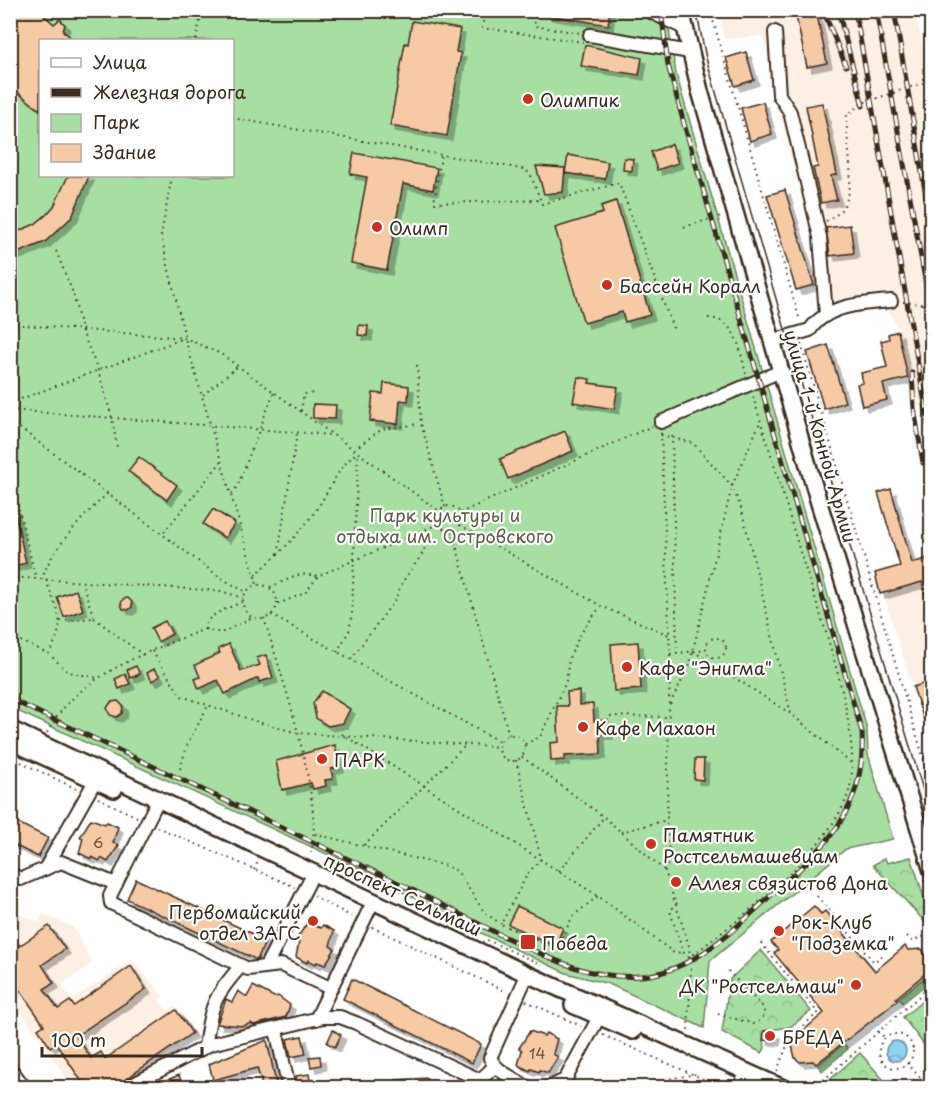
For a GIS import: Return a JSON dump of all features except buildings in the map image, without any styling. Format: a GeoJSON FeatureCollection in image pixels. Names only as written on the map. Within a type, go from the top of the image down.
{"type":"FeatureCollection","features":[{"type":"Feature","properties":{"kind":"main road","name":"улица 1-й Конной Армии"},"geometry":{"type":"LineString","coordinates":[[682,18],[772,341],[932,870]]}},
{"type":"Feature","properties":{"kind":"main road","name":"проспект Сельмаш"},"geometry":{"type":"LineString","coordinates":[[10,729],[519,970],[779,1082]]}},
{"type":"Feature","properties":{"kind":"main road","name":"проспект Сельмаш"},"geometry":{"type":"LineString","coordinates":[[10,741],[741,1084],[759,1088]]}},
{"type":"Feature","properties":{"kind":"street"},"geometry":{"type":"LineString","coordinates":[[647,10],[682,18]]}},
{"type":"Feature","properties":{"kind":"street"},"geometry":{"type":"LineString","coordinates":[[775,32],[779,94],[790,112],[817,225],[826,315]]}},
{"type":"Feature","properties":{"kind":"street"},"geometry":{"type":"LineString","coordinates":[[590,35],[690,52]]}},
{"type":"Feature","properties":{"kind":"street"},"geometry":{"type":"LineString","coordinates":[[772,341],[810,330],[818,318],[847,307],[891,301]]}},
{"type":"Feature","properties":{"kind":"street"},"geometry":{"type":"LineString","coordinates":[[661,422],[781,371]]}},
{"type":"Feature","properties":{"kind":"street"},"geometry":{"type":"LineString","coordinates":[[45,869],[94,781]]}},
{"type":"Feature","properties":{"kind":"street"},"geometry":{"type":"LineString","coordinates":[[154,808],[110,896],[111,903],[248,969],[281,965],[330,988]]}},
{"type":"Feature","properties":{"kind":"street"},"geometry":{"type":"LineString","coordinates":[[10,874],[21,879],[61,862],[116,884]]}},
{"type":"Feature","properties":{"kind":"street"},"geometry":{"type":"LineString","coordinates":[[266,966],[309,882]]}},
{"type":"Feature","properties":{"kind":"street"},"geometry":{"type":"LineString","coordinates":[[316,1019],[369,910]]}},
{"type":"Feature","properties":{"kind":"street"},"geometry":{"type":"LineString","coordinates":[[205,1047],[210,1010],[215,996],[241,966]]}},
{"type":"Feature","properties":{"kind":"street"},"geometry":{"type":"LineString","coordinates":[[524,982],[490,1058],[494,1067],[528,1088]]}},
{"type":"Feature","properties":{"kind":"street"},"geometry":{"type":"LineString","coordinates":[[126,1088],[205,1047],[316,1019],[340,1017],[480,1080],[494,1067]]}},
{"type":"Feature","properties":{"kind":"street"},"geometry":{"type":"LineString","coordinates":[[548,1088],[563,1084],[599,1017]]}},
{"type":"Feature","properties":{"kind":"street"},"geometry":{"type":"LineString","coordinates":[[276,1030],[290,1088]]}},
{"type":"Feature","properties":{"kind":"street"},"geometry":{"type":"LineString","coordinates":[[10,1068],[25,1088]]}},
{"type":"Feature","properties":{"kind":"path"},"geometry":{"type":"LineString","coordinates":[[196,39],[202,10]]}},
{"type":"Feature","properties":{"kind":"path"},"geometry":{"type":"LineString","coordinates":[[483,10],[485,14],[482,28],[582,43],[585,34],[534,26],[536,10]]}},
{"type":"Feature","properties":{"kind":"path"},"geometry":{"type":"LineString","coordinates":[[608,38],[612,10]]}},
{"type":"Feature","properties":{"kind":"path"},"geometry":{"type":"LineString","coordinates":[[682,18],[710,11],[732,10]]}},
{"type":"Feature","properties":{"kind":"path"},"geometry":{"type":"LineString","coordinates":[[830,10],[840,16],[904,10]]}},
{"type":"Feature","properties":{"kind":"path"},"geometry":{"type":"LineString","coordinates":[[710,11],[800,333],[932,787]]}},
{"type":"Feature","properties":{"kind":"path"},"geometry":{"type":"LineString","coordinates":[[817,225],[843,210],[848,194],[851,172],[845,135],[847,115],[852,108],[890,92],[932,80]]}},
{"type":"Feature","properties":{"kind":"path"},"geometry":{"type":"LineString","coordinates":[[234,118],[522,169],[530,173],[542,204],[619,183],[674,331]]}},
{"type":"Feature","properties":{"kind":"path"},"geometry":{"type":"LineString","coordinates":[[441,155],[434,203],[540,200]]}},
{"type":"Feature","properties":{"kind":"path"},"geometry":{"type":"LineString","coordinates":[[172,177],[161,236],[185,338],[257,584]]}},
{"type":"Feature","properties":{"kind":"path"},"geometry":{"type":"LineString","coordinates":[[684,227],[727,214]]}},
{"type":"Feature","properties":{"kind":"path"},"geometry":{"type":"LineString","coordinates":[[56,251],[73,293],[81,329],[98,370],[112,418],[117,447]]}},
{"type":"Feature","properties":{"kind":"path"},"geometry":{"type":"LineString","coordinates":[[891,301],[932,305]]}},
{"type":"Feature","properties":{"kind":"path"},"geometry":{"type":"LineString","coordinates":[[689,957],[728,928],[802,861],[833,828],[848,795],[852,764],[847,718],[827,642],[732,329],[719,318],[708,318]]}},
{"type":"Feature","properties":{"kind":"path"},"geometry":{"type":"LineString","coordinates":[[10,324],[185,338],[221,354],[439,511]]}},
{"type":"Feature","properties":{"kind":"path"},"geometry":{"type":"LineString","coordinates":[[10,345],[16,325]]}},
{"type":"Feature","properties":{"kind":"path"},"geometry":{"type":"LineString","coordinates":[[10,403],[185,338]]}},
{"type":"Feature","properties":{"kind":"path"},"geometry":{"type":"LineString","coordinates":[[417,365],[421,424],[445,507]]}},
{"type":"Feature","properties":{"kind":"path"},"geometry":{"type":"LineString","coordinates":[[202,396],[238,366]]}},
{"type":"Feature","properties":{"kind":"path"},"geometry":{"type":"LineString","coordinates":[[231,496],[238,485],[274,392]]}},
{"type":"Feature","properties":{"kind":"path"},"geometry":{"type":"LineString","coordinates":[[301,411],[303,394],[316,393]]}},
{"type":"Feature","properties":{"kind":"path"},"geometry":{"type":"LineString","coordinates":[[10,410],[335,436]]}},
{"type":"Feature","properties":{"kind":"path"},"geometry":{"type":"LineString","coordinates":[[10,420],[164,532],[221,578],[246,592]]}},
{"type":"Feature","properties":{"kind":"path"},"geometry":{"type":"LineString","coordinates":[[669,706],[689,668],[732,486],[761,420]]}},
{"type":"Feature","properties":{"kind":"path"},"geometry":{"type":"LineString","coordinates":[[460,513],[661,422],[670,654],[667,820],[669,858],[664,871]]}},
{"type":"Feature","properties":{"kind":"path"},"geometry":{"type":"LineString","coordinates":[[354,449],[382,429],[421,424]]}},
{"type":"Feature","properties":{"kind":"path"},"geometry":{"type":"LineString","coordinates":[[278,555],[297,432]]}},
{"type":"Feature","properties":{"kind":"path"},"geometry":{"type":"LineString","coordinates":[[661,435],[693,443],[732,486],[742,511],[791,714]]}},
{"type":"Feature","properties":{"kind":"path"},"geometry":{"type":"LineString","coordinates":[[672,436],[677,653]]}},
{"type":"Feature","properties":{"kind":"path"},"geometry":{"type":"LineString","coordinates":[[254,576],[290,544],[317,507],[342,464],[358,452]]}},
{"type":"Feature","properties":{"kind":"path"},"geometry":{"type":"LineString","coordinates":[[337,652],[349,630],[355,559],[358,452]]}},
{"type":"Feature","properties":{"kind":"path"},"geometry":{"type":"LineString","coordinates":[[164,532],[221,462]]}},
{"type":"Feature","properties":{"kind":"path"},"geometry":{"type":"LineString","coordinates":[[10,474],[36,579]]}},
{"type":"Feature","properties":{"kind":"path"},"geometry":{"type":"LineString","coordinates":[[42,580],[45,566],[87,514],[108,493]]}},
{"type":"Feature","properties":{"kind":"path"},"geometry":{"type":"LineString","coordinates":[[439,511],[445,507],[454,507],[460,513],[460,525]]}},
{"type":"Feature","properties":{"kind":"path"},"geometry":{"type":"LineString","coordinates":[[439,511],[438,524],[444,530],[452,531],[460,525]]}},
{"type":"Feature","properties":{"kind":"path"},"geometry":{"type":"LineString","coordinates":[[277,605],[305,594],[318,576],[438,524]]}},
{"type":"Feature","properties":{"kind":"path"},"geometry":{"type":"LineString","coordinates":[[460,525],[601,606],[669,635]]}},
{"type":"Feature","properties":{"kind":"path"},"geometry":{"type":"LineString","coordinates":[[351,659],[395,600],[403,581],[421,556],[430,537],[431,526]]}},
{"type":"Feature","properties":{"kind":"path"},"geometry":{"type":"LineString","coordinates":[[452,531],[509,735]]}},
{"type":"Feature","properties":{"kind":"path"},"geometry":{"type":"LineString","coordinates":[[270,587],[277,598],[277,605],[272,615],[264,618],[253,617],[245,611],[243,598],[246,592],[257,584],[270,587],[301,574],[318,576]]}},
{"type":"Feature","properties":{"kind":"path"},"geometry":{"type":"LineString","coordinates":[[10,577],[220,591],[243,598]]}},
{"type":"Feature","properties":{"kind":"path"},"geometry":{"type":"LineString","coordinates":[[46,580],[60,621],[59,636],[49,654]]}},
{"type":"Feature","properties":{"kind":"path"},"geometry":{"type":"LineString","coordinates":[[82,583],[94,618],[143,655]]}},
{"type":"Feature","properties":{"kind":"path"},"geometry":{"type":"LineString","coordinates":[[205,629],[209,618],[242,602]]}},
{"type":"Feature","properties":{"kind":"path"},"geometry":{"type":"LineString","coordinates":[[525,744],[540,737],[566,682],[569,658],[581,633],[601,606]]}},
{"type":"Feature","properties":{"kind":"path"},"geometry":{"type":"LineString","coordinates":[[272,615],[500,742]]}},
{"type":"Feature","properties":{"kind":"path"},"geometry":{"type":"LineString","coordinates":[[47,733],[55,717],[98,678],[143,655],[205,629],[221,633],[253,617]]}},
{"type":"Feature","properties":{"kind":"path"},"geometry":{"type":"LineString","coordinates":[[60,621],[94,618]]}},
{"type":"Feature","properties":{"kind":"path"},"geometry":{"type":"LineString","coordinates":[[264,618],[298,733],[315,834],[310,856]]}},
{"type":"Feature","properties":{"kind":"path"},"geometry":{"type":"LineString","coordinates":[[10,636],[49,654],[68,672],[98,678]]}},
{"type":"Feature","properties":{"kind":"path"},"geometry":{"type":"LineString","coordinates":[[670,654],[706,650],[714,658],[724,654],[725,642],[715,637],[709,640],[706,650]]}},
{"type":"Feature","properties":{"kind":"path"},"geometry":{"type":"LineString","coordinates":[[152,651],[180,696],[298,733],[342,734],[500,747]]}},
{"type":"Feature","properties":{"kind":"path"},"geometry":{"type":"LineString","coordinates":[[693,651],[791,714],[852,764]]}},
{"type":"Feature","properties":{"kind":"path"},"geometry":{"type":"LineString","coordinates":[[180,769],[188,743],[209,704]]}},
{"type":"Feature","properties":{"kind":"path"},"geometry":{"type":"LineString","coordinates":[[610,716],[668,717]]}},
{"type":"Feature","properties":{"kind":"path"},"geometry":{"type":"LineString","coordinates":[[342,734],[598,896],[674,952],[683,952]]}},
{"type":"Feature","properties":{"kind":"path"},"geometry":{"type":"LineString","coordinates":[[500,742],[509,735],[519,736],[525,744],[522,757]]}},
{"type":"Feature","properties":{"kind":"path"},"geometry":{"type":"LineString","coordinates":[[500,742],[506,759],[516,760],[522,757]]}},
{"type":"Feature","properties":{"kind":"path"},"geometry":{"type":"LineString","coordinates":[[364,846],[467,744]]}},
{"type":"Feature","properties":{"kind":"path"},"geometry":{"type":"LineString","coordinates":[[522,757],[604,817],[664,871],[689,946],[691,968],[686,1042]]}},
{"type":"Feature","properties":{"kind":"path"},"geometry":{"type":"LineString","coordinates":[[516,760],[541,859]]}},
{"type":"Feature","properties":{"kind":"path"},"geometry":{"type":"LineString","coordinates":[[559,871],[604,817]]}},
{"type":"Feature","properties":{"kind":"path"},"geometry":{"type":"LineString","coordinates":[[621,832],[667,820]]}},
{"type":"Feature","properties":{"kind":"path"},"geometry":{"type":"LineString","coordinates":[[315,834],[423,859],[457,872],[485,914],[501,924],[556,949],[573,916],[598,896]]}},
{"type":"Feature","properties":{"kind":"path"},"geometry":{"type":"LineString","coordinates":[[669,858],[686,859]]}},
{"type":"Feature","properties":{"kind":"path"},"geometry":{"type":"LineString","coordinates":[[501,924],[528,873],[541,859]]}},
{"type":"Feature","properties":{"kind":"path"},"geometry":{"type":"LineString","coordinates":[[817,896],[874,962],[885,953]]}},
{"type":"Feature","properties":{"kind":"path"},"geometry":{"type":"LineString","coordinates":[[676,903],[670,912],[683,952],[689,957]]}},
{"type":"Feature","properties":{"kind":"path"},"geometry":{"type":"LineString","coordinates":[[907,936],[912,941],[932,933]]}},
{"type":"Feature","properties":{"kind":"path"},"geometry":{"type":"LineString","coordinates":[[761,943],[818,1013],[791,1036],[779,1082]]}},
{"type":"Feature","properties":{"kind":"path"},"geometry":{"type":"LineString","coordinates":[[718,1014],[754,1024],[765,1013],[763,1007],[728,971]]}},
{"type":"Feature","properties":{"kind":"path"},"geometry":{"type":"LineString","coordinates":[[814,1088],[932,985]]}},
{"type":"Feature","properties":{"kind":"path"},"geometry":{"type":"LineString","coordinates":[[878,1031],[886,1039]]}},
{"type":"Feature","properties":{"kind":"path"},"geometry":{"type":"LineString","coordinates":[[892,1034],[903,1034],[914,1046],[913,1058],[901,1069],[889,1068],[878,1055],[880,1044],[886,1039],[892,1034]]}},
{"type":"Feature","properties":{"kind":"path"},"geometry":{"type":"LineString","coordinates":[[907,1063],[925,1083]]}},
{"type":"Feature","properties":{"kind":"path"},"geometry":{"type":"LineString","coordinates":[[617,1088],[696,1074]]}},
{"type":"Feature","properties":{"kind":"path"},"geometry":{"type":"LineString","coordinates":[[920,1088],[932,1077]]}},
{"type":"Feature","properties":{"kind":"shaded area"},"geometry":{"type":"Polygon","coordinates":[[[719,11],[915,11],[932,88],[931,447],[924,407],[910,405],[909,379],[899,330],[885,307],[860,313],[828,297],[807,175],[796,179],[763,36],[724,39],[719,11]]]}},
{"type":"Feature","properties":{"kind":"shaded area"},"geometry":{"type":"Polygon","coordinates":[[[931,556],[931,693],[916,698],[876,571],[931,556]]]}},
{"type":"Feature","properties":{"kind":"shaded area"},"geometry":{"type":"Polygon","coordinates":[[[10,910],[39,922],[43,914],[73,927],[92,963],[62,985],[71,1000],[132,960],[163,996],[159,1001],[169,1011],[174,1006],[180,1010],[196,1034],[117,1087],[72,1087],[11,997],[10,910]]]}},
{"type":"Feature","properties":{"kind":"green space","name":"Парк культуры и отдыха им. Островского"},"geometry":{"type":"Polygon","coordinates":[[[11,11],[666,11],[676,74],[867,729],[868,754],[893,839],[846,849],[710,961],[704,1028],[609,984],[566,973],[460,923],[368,873],[11,708],[11,11]]]}},
{"type":"Feature","properties":{"kind":"green space"},"geometry":{"type":"Polygon","coordinates":[[[911,857],[931,919],[925,922],[873,865],[885,858],[887,863],[911,857]]]}},
{"type":"Feature","properties":{"kind":"green space"},"geometry":{"type":"Polygon","coordinates":[[[761,950],[811,1011],[790,1027],[763,1031],[765,1048],[762,1053],[722,1032],[730,979],[761,950]]]}},
{"type":"Feature","properties":{"kind":"green space"},"geometry":{"type":"Polygon","coordinates":[[[925,977],[929,982],[903,1003],[899,998],[925,977]]]}},
{"type":"Feature","properties":{"kind":"green space"},"geometry":{"type":"Polygon","coordinates":[[[931,994],[932,1053],[931,1054],[903,1017],[931,994]]]}},
{"type":"Feature","properties":{"kind":"green space"},"geometry":{"type":"Polygon","coordinates":[[[844,1044],[848,1049],[822,1071],[818,1065],[844,1044]]]}},
{"type":"Feature","properties":{"kind":"green space"},"geometry":{"type":"Polygon","coordinates":[[[860,1053],[890,1087],[830,1088],[824,1085],[860,1053]]]}},
{"type":"Feature","properties":{"kind":"water"},"geometry":{"type":"Polygon","coordinates":[[[896,1041],[903,1044],[906,1051],[903,1058],[896,1061],[889,1058],[886,1051],[889,1044],[896,1041]]]}},
{"type":"Feature","properties":{"kind":"tram line"},"geometry":{"type":"LineString","coordinates":[[696,10],[706,58],[779,309],[932,820]]}},
{"type":"Feature","properties":{"kind":"railway"},"geometry":{"type":"LineString","coordinates":[[10,699],[236,805],[539,953],[572,966],[606,975],[642,976],[662,972],[700,955],[734,930],[815,854],[842,820],[851,801],[858,781],[862,758],[862,732],[684,124],[668,65],[661,10]]}},
{"type":"Feature","properties":{"kind":"railway"},"geometry":{"type":"LineString","coordinates":[[823,10],[846,66]]}},
{"type":"Feature","properties":{"kind":"railway"},"geometry":{"type":"LineString","coordinates":[[838,10],[863,106]]}},
{"type":"Feature","properties":{"kind":"railway"},"geometry":{"type":"LineString","coordinates":[[855,10],[932,443]]}},
{"type":"Feature","properties":{"kind":"railway"},"geometry":{"type":"LineString","coordinates":[[876,10],[932,318]]}},
{"type":"Feature","properties":{"kind":"railway"},"geometry":{"type":"LineString","coordinates":[[894,10],[932,231]]}},
{"type":"Feature","properties":{"kind":"railway"},"geometry":{"type":"LineString","coordinates":[[912,373],[914,408],[923,463]]}},
{"type":"Feature","properties":{"kind":"place","name":"Олимпик"},"geometry":{"type":"Point","coordinates":[528,99]}},
{"type":"Feature","properties":{"kind":"place","name":"Олимп"},"geometry":{"type":"Point","coordinates":[377,227]}},
{"type":"Feature","properties":{"kind":"place","name":"Бассейн Коралл"},"geometry":{"type":"Point","coordinates":[607,285]}},
{"type":"Feature","properties":{"kind":"place","name":"Кафе \"Энигма\""},"geometry":{"type":"Point","coordinates":[627,667]}},
{"type":"Feature","properties":{"kind":"place","name":"Кафе Махаон"},"geometry":{"type":"Point","coordinates":[583,727]}},
{"type":"Feature","properties":{"kind":"place","name":"ПАРК"},"geometry":{"type":"Point","coordinates":[322,759]}},
{"type":"Feature","properties":{"kind":"place","name":"Памятник Ростсельмашевцам"},"geometry":{"type":"Point","coordinates":[651,844]}},
{"type":"Feature","properties":{"kind":"place","name":"Аллея связистов Дона"},"geometry":{"type":"Point","coordinates":[676,882]}},
{"type":"Feature","properties":{"kind":"place","name":"Первомайский отдел ЗАГС"},"geometry":{"type":"Point","coordinates":[313,921]}},
{"type":"Feature","properties":{"kind":"place","name":"Рок-Клуб \"Подземка\""},"geometry":{"type":"Point","coordinates":[779,931]}},
{"type":"Feature","properties":{"kind":"place","name":"Победа"},"geometry":{"type":"Point","coordinates":[528,942]}},
{"type":"Feature","properties":{"kind":"place","name":"ДК \"Ростсельмаш\""},"geometry":{"type":"Point","coordinates":[856,985]}},
{"type":"Feature","properties":{"kind":"place","name":"БРЕДА"},"geometry":{"type":"Point","coordinates":[770,1036]}}]}
